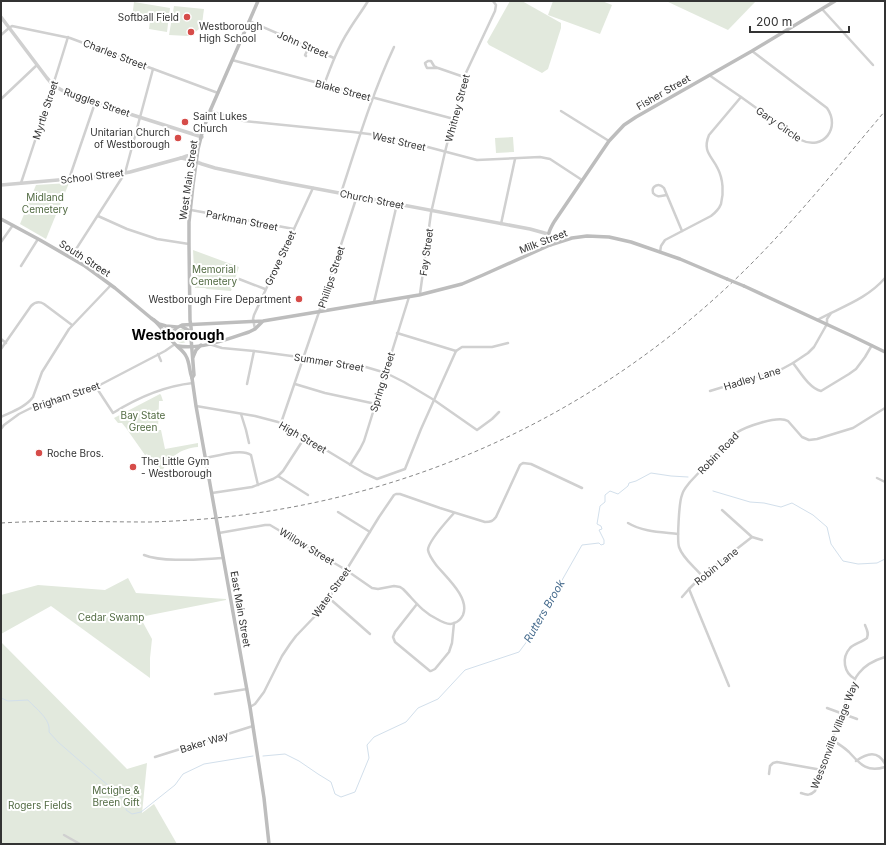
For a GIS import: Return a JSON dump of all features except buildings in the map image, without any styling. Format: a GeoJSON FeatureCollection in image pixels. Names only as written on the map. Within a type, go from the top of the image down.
{"type":"FeatureCollection","features":[{"type":"Feature","properties":{"kind":"main road","name":"West Main Street"},"geometry":{"type":"LineString","coordinates":[[191,337],[192,326],[190,323],[189,244],[197,156],[210,111],[258,1]]}},
{"type":"Feature","properties":{"kind":"main road","name":"Fisher Street"},"geometry":{"type":"LineString","coordinates":[[548,234],[554,222],[582,180],[618,130],[630,121],[752,51],[835,1]]}},
{"type":"Feature","properties":{"kind":"main road","name":"South Street"},"geometry":{"type":"LineString","coordinates":[[1,219],[71,257],[95,273],[154,320],[164,326],[180,326]]}},
{"type":"Feature","properties":{"kind":"main road"},"geometry":{"type":"LineString","coordinates":[[548,234],[550,245]]}},
{"type":"Feature","properties":{"kind":"main road","name":"Milk Street"},"geometry":{"type":"LineString","coordinates":[[180,326],[190,323],[212,325],[264,321],[420,294],[455,286],[469,281],[550,245],[572,238],[602,236],[624,240],[700,267],[827,324],[885,352]]}},
{"type":"Feature","properties":{"kind":"main road","name":"South Street"},"geometry":{"type":"LineString","coordinates":[[154,320],[185,355]]}},
{"type":"Feature","properties":{"kind":"main road"},"geometry":{"type":"LineString","coordinates":[[184,346],[189,343],[191,337],[188,330],[180,326],[174,330],[172,334],[174,343],[184,346],[191,346],[208,344],[249,332],[264,321]]}},
{"type":"Feature","properties":{"kind":"main road","name":"East Main Street"},"geometry":{"type":"LineString","coordinates":[[191,337],[194,375],[192,378]]}},
{"type":"Feature","properties":{"kind":"main road"},"geometry":{"type":"LineString","coordinates":[[193,357],[196,350],[201,345]]}},
{"type":"Feature","properties":{"kind":"main road","name":"East Main Street"},"geometry":{"type":"LineString","coordinates":[[185,355],[189,363],[193,383],[247,689],[264,798],[268,844]]}},
{"type":"Feature","properties":{"kind":"street"},"geometry":{"type":"LineString","coordinates":[[324,85],[334,58],[348,30],[368,1]]}},
{"type":"Feature","properties":{"kind":"street","name":"Whitney Street"},"geometry":{"type":"LineString","coordinates":[[432,211],[464,77],[495,10],[496,5],[493,1]]}},
{"type":"Feature","properties":{"kind":"street"},"geometry":{"type":"LineString","coordinates":[[822,9],[873,65]]}},
{"type":"Feature","properties":{"kind":"street","name":"Ruggles Street"},"geometry":{"type":"LineString","coordinates":[[1,17],[53,85],[65,92],[95,103],[202,137]]}},
{"type":"Feature","properties":{"kind":"street","name":"John Street"},"geometry":{"type":"LineString","coordinates":[[249,21],[334,58]]}},
{"type":"Feature","properties":{"kind":"street","name":"Charles Street"},"geometry":{"type":"LineString","coordinates":[[9,28],[12,26],[68,37],[218,93]]}},
{"type":"Feature","properties":{"kind":"street"},"geometry":{"type":"LineString","coordinates":[[1,35],[9,28]]}},
{"type":"Feature","properties":{"kind":"street","name":"Myrtle Street"},"geometry":{"type":"LineString","coordinates":[[21,183],[68,37]]}},
{"type":"Feature","properties":{"kind":"street"},"geometry":{"type":"LineString","coordinates":[[306,56],[309,47]]}},
{"type":"Feature","properties":{"kind":"street"},"geometry":{"type":"LineString","coordinates":[[341,193],[373,98],[394,47]]}},
{"type":"Feature","properties":{"kind":"street","name":"Gary Circle"},"geometry":{"type":"LineString","coordinates":[[708,75],[804,142],[819,142],[826,138],[831,130],[832,118],[826,107],[752,51]]}},
{"type":"Feature","properties":{"kind":"street","name":"Blake Street"},"geometry":{"type":"LineString","coordinates":[[232,60],[454,119]]}},
{"type":"Feature","properties":{"kind":"street"},"geometry":{"type":"LineString","coordinates":[[438,68],[428,68],[425,63],[431,61],[434,66],[438,68],[464,77]]}},
{"type":"Feature","properties":{"kind":"street"},"geometry":{"type":"LineString","coordinates":[[1,99],[37,65]]}},
{"type":"Feature","properties":{"kind":"street"},"geometry":{"type":"LineString","coordinates":[[71,257],[125,173],[153,69]]}},
{"type":"Feature","properties":{"kind":"street"},"geometry":{"type":"LineString","coordinates":[[660,252],[661,246],[665,240],[711,216],[721,205],[722,190],[720,175],[718,168],[709,156],[706,149],[706,142],[709,135],[741,97]]}},
{"type":"Feature","properties":{"kind":"street"},"geometry":{"type":"LineString","coordinates":[[69,180],[95,103]]}},
{"type":"Feature","properties":{"kind":"street","name":"West Street"},"geometry":{"type":"LineString","coordinates":[[210,111],[244,121],[361,133],[405,141],[477,160],[540,157],[550,159],[582,180]]}},
{"type":"Feature","properties":{"kind":"street"},"geometry":{"type":"LineString","coordinates":[[561,111],[609,141]]}},
{"type":"Feature","properties":{"kind":"street","name":"School Street"},"geometry":{"type":"LineString","coordinates":[[1,185],[115,175],[188,155],[197,156]]}},
{"type":"Feature","properties":{"kind":"street","name":"School Street"},"geometry":{"type":"LineString","coordinates":[[181,158],[196,162]]}},
{"type":"Feature","properties":{"kind":"street"},"geometry":{"type":"LineString","coordinates":[[501,224],[515,158]]}},
{"type":"Feature","properties":{"kind":"street","name":"Church Street"},"geometry":{"type":"LineString","coordinates":[[196,162],[215,168],[530,229],[548,234]]}},
{"type":"Feature","properties":{"kind":"street"},"geometry":{"type":"LineString","coordinates":[[666,195],[656,196],[653,193],[653,188],[656,185],[664,188],[682,231]]}},
{"type":"Feature","properties":{"kind":"street","name":"Grove Street"},"geometry":{"type":"LineString","coordinates":[[253,322],[254,315],[265,289],[314,188]]}},
{"type":"Feature","properties":{"kind":"street","name":"Phillips Street"},"geometry":{"type":"LineString","coordinates":[[281,423],[357,196]]}},
{"type":"Feature","properties":{"kind":"street"},"geometry":{"type":"LineString","coordinates":[[374,302],[397,204]]}},
{"type":"Feature","properties":{"kind":"street","name":"Parkman Street"},"geometry":{"type":"LineString","coordinates":[[191,210],[294,229]]}},
{"type":"Feature","properties":{"kind":"street","name":"Fay Street"},"geometry":{"type":"LineString","coordinates":[[420,294],[432,211]]}},
{"type":"Feature","properties":{"kind":"street"},"geometry":{"type":"LineString","coordinates":[[98,216],[127,229],[157,239],[189,244]]}},
{"type":"Feature","properties":{"kind":"street"},"geometry":{"type":"LineString","coordinates":[[1,242],[13,225]]}},
{"type":"Feature","properties":{"kind":"street"},"geometry":{"type":"LineString","coordinates":[[21,266],[38,238]]}},
{"type":"Feature","properties":{"kind":"street"},"geometry":{"type":"LineString","coordinates":[[817,320],[867,294],[879,285],[885,278]]}},
{"type":"Feature","properties":{"kind":"street"},"geometry":{"type":"LineString","coordinates":[[238,279],[265,289]]}},
{"type":"Feature","properties":{"kind":"street"},"geometry":{"type":"LineString","coordinates":[[1,417],[26,404],[32,398],[42,372],[72,325],[111,285]]}},
{"type":"Feature","properties":{"kind":"street","name":"Spring Street"},"geometry":{"type":"LineString","coordinates":[[350,464],[364,441],[409,296]]}},
{"type":"Feature","properties":{"kind":"street"},"geometry":{"type":"LineString","coordinates":[[1,349],[31,306],[36,303],[39,302],[44,304],[72,325]]}},
{"type":"Feature","properties":{"kind":"street","name":"Hadley Lane"},"geometry":{"type":"LineString","coordinates":[[710,391],[782,370],[793,363],[811,350],[827,324],[831,313]]}},
{"type":"Feature","properties":{"kind":"street"},"geometry":{"type":"LineString","coordinates":[[253,322],[255,329]]}},
{"type":"Feature","properties":{"kind":"street"},"geometry":{"type":"LineString","coordinates":[[397,333],[456,351]]}},
{"type":"Feature","properties":{"kind":"street"},"geometry":{"type":"LineString","coordinates":[[1,339],[6,343]]}},
{"type":"Feature","properties":{"kind":"street","name":"Brigham Street"},"geometry":{"type":"LineString","coordinates":[[1,429],[19,414],[39,404],[96,387],[171,347],[174,343]]}},
{"type":"Feature","properties":{"kind":"street"},"geometry":{"type":"LineString","coordinates":[[434,400],[456,351],[462,347],[492,347],[508,343]]}},
{"type":"Feature","properties":{"kind":"street","name":"Summer Street"},"geometry":{"type":"LineString","coordinates":[[208,344],[218,348],[254,351],[359,365],[386,373],[434,400],[477,430],[499,412]]}},
{"type":"Feature","properties":{"kind":"street"},"geometry":{"type":"LineString","coordinates":[[793,363],[812,387],[816,390],[821,390],[856,369],[872,345]]}},
{"type":"Feature","properties":{"kind":"street"},"geometry":{"type":"LineString","coordinates":[[247,384],[254,351]]}},
{"type":"Feature","properties":{"kind":"street"},"geometry":{"type":"LineString","coordinates":[[158,354],[161,361]]}},
{"type":"Feature","properties":{"kind":"street"},"geometry":{"type":"LineString","coordinates":[[96,387],[113,413],[157,391],[193,383]]}},
{"type":"Feature","properties":{"kind":"street"},"geometry":{"type":"LineString","coordinates":[[295,384],[325,393],[376,404]]}},
{"type":"Feature","properties":{"kind":"street","name":"High Street"},"geometry":{"type":"LineString","coordinates":[[196,406],[281,423],[364,473],[377,479],[406,469],[434,400]]}},
{"type":"Feature","properties":{"kind":"street","name":"Robin Road"},"geometry":{"type":"LineString","coordinates":[[702,576],[682,553],[679,546],[678,534],[680,502],[685,488],[736,433],[742,429],[779,419],[788,421],[802,437],[809,440],[817,439],[853,428],[885,408]]}},
{"type":"Feature","properties":{"kind":"street"},"geometry":{"type":"LineString","coordinates":[[241,414],[248,443]]}},
{"type":"Feature","properties":{"kind":"street"},"geometry":{"type":"LineString","coordinates":[[212,493],[258,485],[273,480],[283,471],[305,437]]}},
{"type":"Feature","properties":{"kind":"street"},"geometry":{"type":"LineString","coordinates":[[206,458],[239,452],[247,453],[251,456],[258,485]]}},
{"type":"Feature","properties":{"kind":"street"},"geometry":{"type":"LineString","coordinates":[[417,604],[395,632],[393,637],[396,642],[431,671],[435,669],[451,650],[454,634],[454,623],[464,614],[465,608],[458,591],[434,562],[429,555],[428,550],[431,542],[454,513],[485,522],[491,522],[496,517],[522,463],[531,464],[582,488]]}},
{"type":"Feature","properties":{"kind":"street"},"geometry":{"type":"LineString","coordinates":[[278,476],[308,495]]}},
{"type":"Feature","properties":{"kind":"street"},"geometry":{"type":"LineString","coordinates":[[877,478],[885,482]]}},
{"type":"Feature","properties":{"kind":"street","name":"Water Street"},"geometry":{"type":"LineString","coordinates":[[250,707],[255,704],[264,692],[282,656],[290,644],[320,612],[392,497],[397,494],[403,495],[454,513]]}},
{"type":"Feature","properties":{"kind":"street"},"geometry":{"type":"LineString","coordinates":[[722,510],[752,537],[762,540]]}},
{"type":"Feature","properties":{"kind":"street"},"geometry":{"type":"LineString","coordinates":[[338,512],[370,532]]}},
{"type":"Feature","properties":{"kind":"street"},"geometry":{"type":"LineString","coordinates":[[628,523],[647,530],[678,534]]}},
{"type":"Feature","properties":{"kind":"street","name":"Willow Street"},"geometry":{"type":"LineString","coordinates":[[219,533],[270,525],[346,570],[372,588],[376,589],[394,586],[400,587],[425,612],[450,624],[454,623]]}},
{"type":"Feature","properties":{"kind":"street","name":"Robin Lane"},"geometry":{"type":"LineString","coordinates":[[682,597],[702,576],[752,537]]}},
{"type":"Feature","properties":{"kind":"street"},"geometry":{"type":"LineString","coordinates":[[144,555],[153,558],[176,560],[223,558]]}},
{"type":"Feature","properties":{"kind":"street"},"geometry":{"type":"LineString","coordinates":[[689,589],[729,686]]}},
{"type":"Feature","properties":{"kind":"street"},"geometry":{"type":"LineString","coordinates":[[329,598],[370,634]]}},
{"type":"Feature","properties":{"kind":"street"},"geometry":{"type":"LineString","coordinates":[[855,679],[848,674],[845,668],[845,655],[851,647],[867,638],[868,631],[865,625]]}},
{"type":"Feature","properties":{"kind":"street","name":"Wessonville Village Way"},"geometry":{"type":"LineString","coordinates":[[801,793],[807,795],[812,793],[817,785],[841,713],[855,679],[868,664],[885,657]]}},
{"type":"Feature","properties":{"kind":"street"},"geometry":{"type":"LineString","coordinates":[[215,694],[247,689]]}},
{"type":"Feature","properties":{"kind":"street"},"geometry":{"type":"LineString","coordinates":[[827,708],[857,719]]}},
{"type":"Feature","properties":{"kind":"street","name":"Baker Way"},"geometry":{"type":"LineString","coordinates":[[155,757],[253,726]]}},
{"type":"Feature","properties":{"kind":"street"},"geometry":{"type":"LineString","coordinates":[[833,740],[845,749],[856,761],[865,767],[876,769],[885,765],[881,757],[867,754],[856,761]]}},
{"type":"Feature","properties":{"kind":"street"},"geometry":{"type":"LineString","coordinates":[[769,774],[771,765],[777,762],[822,770]]}},
{"type":"Feature","properties":{"kind":"street"},"geometry":{"type":"LineString","coordinates":[[64,835],[80,844]]}},
{"type":"Feature","properties":{"kind":"green space"},"geometry":{"type":"Polygon","coordinates":[[[510,1],[522,1],[561,23],[561,28],[548,69],[542,73],[489,45],[487,42],[510,1]]]}},
{"type":"Feature","properties":{"kind":"green space"},"geometry":{"type":"Polygon","coordinates":[[[553,1],[602,1],[612,5],[600,34],[548,15],[553,1]]]}},
{"type":"Feature","properties":{"kind":"green space"},"geometry":{"type":"Polygon","coordinates":[[[666,1],[756,1],[728,30],[666,1]]]}},
{"type":"Feature","properties":{"kind":"green space"},"geometry":{"type":"Polygon","coordinates":[[[134,2],[170,8],[167,32],[149,29],[150,21],[132,18],[134,2]]]}},
{"type":"Feature","properties":{"kind":"green space","name":"Softball Field"},"geometry":{"type":"Polygon","coordinates":[[[174,6],[204,9],[200,28],[188,36],[169,35],[174,6]]]}},
{"type":"Feature","properties":{"kind":"green space"},"geometry":{"type":"Polygon","coordinates":[[[513,137],[514,152],[496,153],[495,138],[513,137]]]}},
{"type":"Feature","properties":{"kind":"green space","name":"Midland Cemetery"},"geometry":{"type":"Polygon","coordinates":[[[69,183],[46,239],[20,224],[36,185],[69,183]]]}},
{"type":"Feature","properties":{"kind":"green space","name":"Memorial Cemetery"},"geometry":{"type":"Polygon","coordinates":[[[193,250],[239,267],[231,291],[195,288],[193,250]]]}},
{"type":"Feature","properties":{"kind":"green space"},"geometry":{"type":"Polygon","coordinates":[[[179,329],[185,329],[189,333],[189,339],[185,343],[179,343],[175,339],[175,333],[179,329]]]}},
{"type":"Feature","properties":{"kind":"green space","name":"Bay State Green"},"geometry":{"type":"Polygon","coordinates":[[[160,394],[163,401],[159,401],[158,430],[161,430],[165,449],[198,443],[198,447],[186,449],[170,459],[161,476],[147,454],[145,455],[122,423],[118,423],[114,418],[160,394]]]}},
{"type":"Feature","properties":{"kind":"green space","name":"Cedar Swamp"},"geometry":{"type":"Polygon","coordinates":[[[128,578],[136,593],[226,600],[140,617],[152,639],[150,678],[51,606],[1,634],[1,595],[38,585],[105,590],[128,578]]]}},
{"type":"Feature","properties":{"kind":"green space"},"geometry":{"type":"Polygon","coordinates":[[[1,642],[127,769],[147,763],[142,813],[154,804],[177,844],[1,844],[1,642]]]}},
{"type":"Feature","properties":{"kind":"waterway","name":"Rutters Brook"},"geometry":{"type":"LineString","coordinates":[[263,756],[285,754],[299,761],[331,782],[335,794],[341,797],[355,792],[369,758],[367,745],[374,737],[406,722],[418,708],[438,699],[465,670],[519,652],[528,640],[582,545],[599,543],[601,545],[604,544],[604,540],[599,530],[602,529],[601,526],[597,524],[600,506],[605,502],[605,495],[610,491],[618,494],[628,486],[629,483],[651,473],[688,477]]}},
{"type":"Feature","properties":{"kind":"waterway","name":"Rutters Brook"},"geometry":{"type":"LineString","coordinates":[[713,491],[750,502],[764,503],[781,507],[792,503],[813,515],[827,527],[831,544],[843,561],[858,564],[877,563],[885,559]]}},
{"type":"Feature","properties":{"kind":"waterway","name":"Rutters Brook"},"geometry":{"type":"LineString","coordinates":[[1,698],[8,701],[28,700],[48,723],[49,732],[58,742],[126,801],[126,810],[132,814],[141,812],[175,785],[183,774],[204,764],[253,756]]}},
{"type":"Feature","properties":{"kind":"railway"},"geometry":{"type":"LineString","coordinates":[[1,523],[57,521],[150,522],[219,518],[314,503],[384,485],[452,461],[517,432],[580,398],[640,359],[697,314],[768,247],[819,190],[885,111]]}},
{"type":"Feature","properties":{"kind":"place","name":"Softball Field"},"geometry":{"type":"Point","coordinates":[187,17]}},
{"type":"Feature","properties":{"kind":"place","name":"Westborough High School"},"geometry":{"type":"Point","coordinates":[191,32]}},
{"type":"Feature","properties":{"kind":"place","name":"Saint Lukes Church"},"geometry":{"type":"Point","coordinates":[185,122]}},
{"type":"Feature","properties":{"kind":"place","name":"Unitarian Church of Westborough"},"geometry":{"type":"Point","coordinates":[178,138]}},
{"type":"Feature","properties":{"kind":"place","name":"Westborough Fire Department"},"geometry":{"type":"Point","coordinates":[299,299]}},
{"type":"Feature","properties":{"kind":"place","name":"Roche Bros."},"geometry":{"type":"Point","coordinates":[39,453]}},
{"type":"Feature","properties":{"kind":"place","name":"The Little Gym - Westborough"},"geometry":{"type":"Point","coordinates":[133,467]}},
{"type":"Feature","properties":{"kind":"district","name":"Westborough"},"geometry":{"type":"Point","coordinates":[178,334]}},
{"type":"Feature","properties":{"kind":"park label","name":"Mctighe & Breen Gift"},"geometry":{"type":"Point","coordinates":[116,796]}},
{"type":"Feature","properties":{"kind":"park label","name":"Rogers Fields"},"geometry":{"type":"Point","coordinates":[40,805]}}]}
